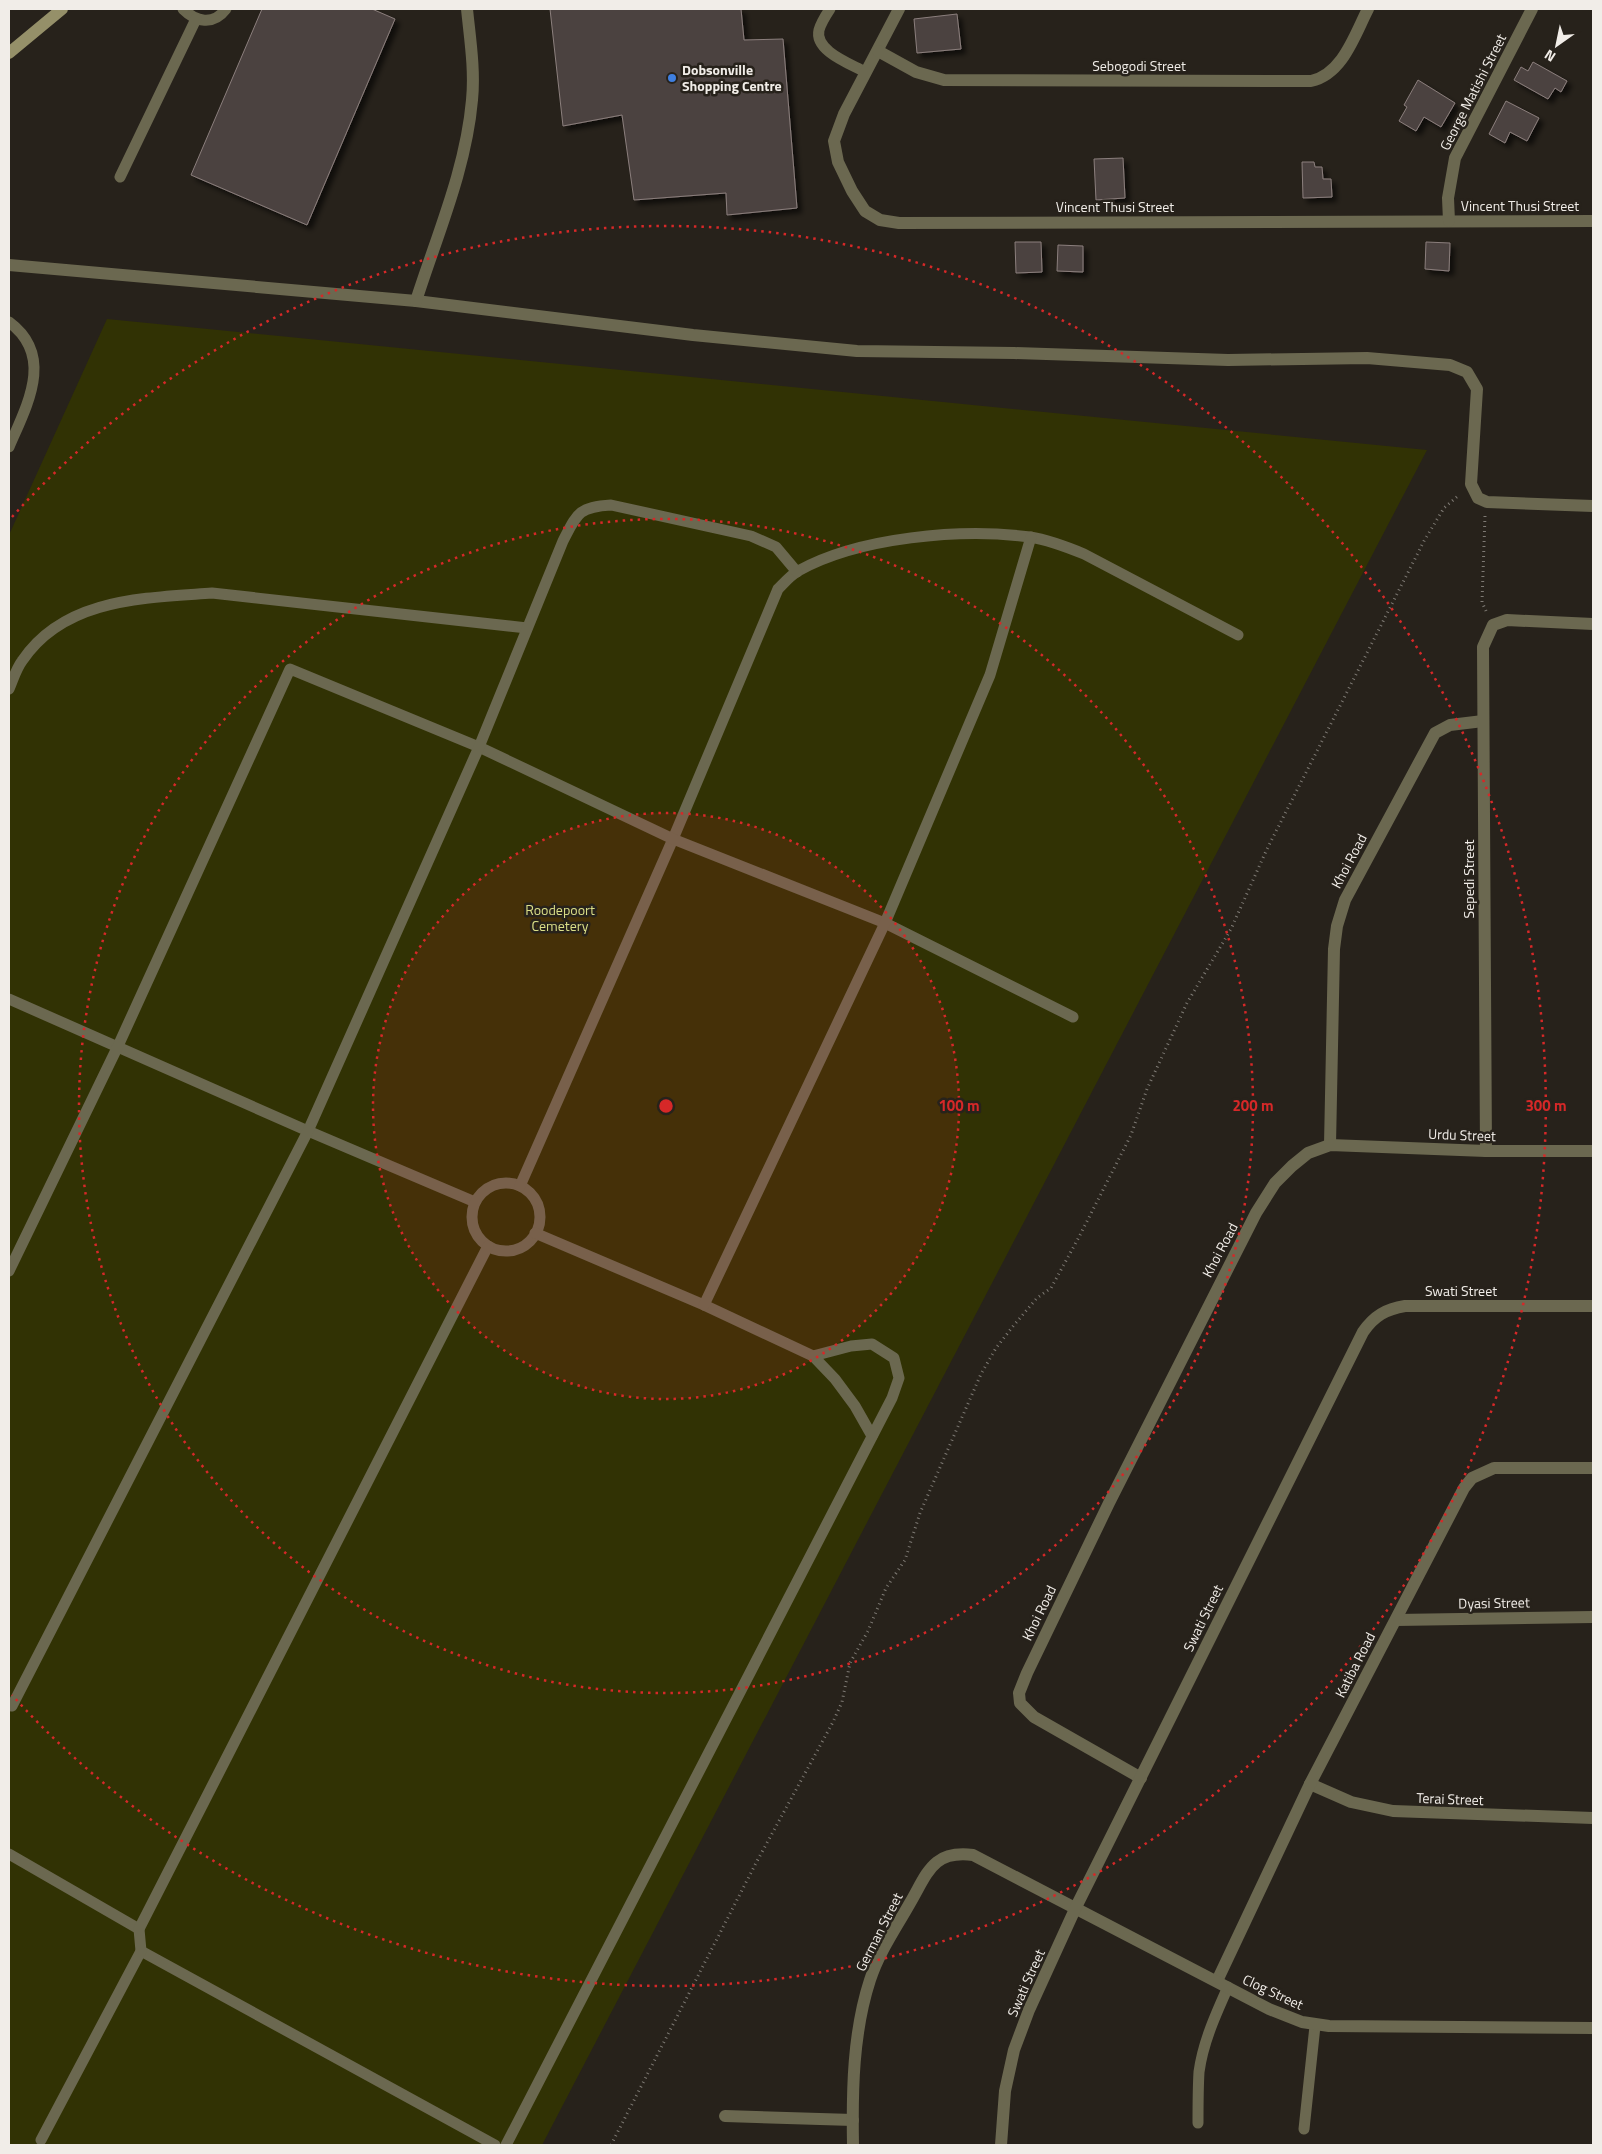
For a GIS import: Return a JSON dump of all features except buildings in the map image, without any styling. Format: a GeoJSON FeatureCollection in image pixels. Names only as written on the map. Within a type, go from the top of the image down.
{"type":"FeatureCollection","features":[{"type":"Feature","properties":{"kind":"main road"},"geometry":{"type":"LineString","coordinates":[[9,53],[62,9]]}},
{"type":"Feature","properties":{"kind":"street"},"geometry":{"type":"LineString","coordinates":[[416,301],[462,160],[468,129],[472,98],[472,58],[467,9]]}},
{"type":"Feature","properties":{"kind":"street","name":"Vincent Thusi Street"},"geometry":{"type":"LineString","coordinates":[[899,9],[865,72],[839,125],[834,141],[835,151],[858,201],[865,211],[880,220],[899,223],[1593,221]]}},
{"type":"Feature","properties":{"kind":"street","name":"Sebogodi Street"},"geometry":{"type":"LineString","coordinates":[[878,51],[916,72],[944,80],[1311,81],[1320,79],[1335,68],[1368,9]]}},
{"type":"Feature","properties":{"kind":"street","name":"George Matishi Street"},"geometry":{"type":"LineString","coordinates":[[1449,221],[1448,198],[1455,158],[1532,9]]}},
{"type":"Feature","properties":{"kind":"street"},"geometry":{"type":"LineString","coordinates":[[9,265],[416,301],[693,335],[857,351],[1014,353],[1228,360],[1366,358],[1450,365],[1467,372],[1476,389],[1471,484],[1478,498],[1487,502],[1593,506]]}},
{"type":"Feature","properties":{"kind":"street"},"geometry":{"type":"LineString","coordinates":[[1493,625],[1507,620],[1593,624]]}},
{"type":"Feature","properties":{"kind":"street","name":"Sepedi Street"},"geometry":{"type":"LineString","coordinates":[[1486,1151],[1483,647],[1493,625]]}},
{"type":"Feature","properties":{"kind":"street","name":"Khoi Road"},"geometry":{"type":"LineString","coordinates":[[1141,1778],[1034,1717],[1020,1703],[1019,1693],[1031,1664],[1109,1503],[1256,1213],[1275,1183],[1292,1166],[1308,1153],[1330,1144],[1334,949],[1338,926],[1346,900],[1435,733],[1450,725],[1484,721]]}},
{"type":"Feature","properties":{"kind":"street","name":"Urdu Street"},"geometry":{"type":"LineString","coordinates":[[1330,1144],[1486,1151],[1593,1151]]}},
{"type":"Feature","properties":{"kind":"street","name":"Swati Street"},"geometry":{"type":"LineString","coordinates":[[1001,2145],[1005,2091],[1014,2050],[1029,2010],[1076,1907],[1358,1338],[1372,1321],[1385,1311],[1405,1306],[1593,1306]]}},
{"type":"Feature","properties":{"kind":"street","name":"Katiba Road"},"geometry":{"type":"LineString","coordinates":[[1222,1984],[1310,1784],[1453,1507],[1472,1478],[1494,1468],[1593,1468]]}},
{"type":"Feature","properties":{"kind":"street","name":"Dyasi Street"},"geometry":{"type":"LineString","coordinates":[[1396,1620],[1593,1617]]}},
{"type":"Feature","properties":{"kind":"street","name":"Terai Street"},"geometry":{"type":"LineString","coordinates":[[1310,1784],[1351,1802],[1393,1811],[1593,1818]]}},
{"type":"Feature","properties":{"kind":"street","name":"German Street"},"geometry":{"type":"LineString","coordinates":[[853,2145],[857,2037],[861,2011],[870,1978],[880,1955],[936,1863],[944,1856],[956,1853],[973,1855]]}},
{"type":"Feature","properties":{"kind":"street","name":"Clog Street"},"geometry":{"type":"LineString","coordinates":[[973,1855],[1222,1984],[1286,2016],[1315,2026],[1593,2028]]}},
{"type":"Feature","properties":{"kind":"street"},"geometry":{"type":"LineString","coordinates":[[725,2116],[853,2120]]}},
{"type":"Feature","properties":{"kind":"lane"},"geometry":{"type":"LineString","coordinates":[[183,9],[196,19],[206,21],[215,19],[226,9]]}},
{"type":"Feature","properties":{"kind":"lane"},"geometry":{"type":"LineString","coordinates":[[830,9],[819,29],[822,45],[836,56],[865,72]]}},
{"type":"Feature","properties":{"kind":"lane"},"geometry":{"type":"LineString","coordinates":[[120,177],[196,19]]}},
{"type":"Feature","properties":{"kind":"lane"},"geometry":{"type":"LineString","coordinates":[[9,322],[27,342],[35,362],[34,381],[26,408],[9,447]]}},
{"type":"Feature","properties":{"kind":"lane"},"geometry":{"type":"LineString","coordinates":[[12,1706],[308,1131],[479,748],[563,541],[575,518],[590,507],[611,505],[751,536],[776,547],[796,572]]}},
{"type":"Feature","properties":{"kind":"lane"},"geometry":{"type":"LineString","coordinates":[[520,1186],[673,840],[778,589],[796,572],[851,551],[884,543],[939,534],[1031,537],[1058,544],[1084,554],[1238,635]]}},
{"type":"Feature","properties":{"kind":"lane"},"geometry":{"type":"LineString","coordinates":[[704,1305],[885,923],[990,675],[1031,537]]}},
{"type":"Feature","properties":{"kind":"lane"},"geometry":{"type":"LineString","coordinates":[[9,688],[21,661],[39,640],[72,616],[107,604],[164,597],[212,593],[527,628]]}},
{"type":"Feature","properties":{"kind":"lane"},"geometry":{"type":"LineString","coordinates":[[9,1271],[118,1046],[290,669],[479,748],[673,840],[885,923],[1073,1017]]}},
{"type":"Feature","properties":{"kind":"lane"},"geometry":{"type":"LineString","coordinates":[[9,999],[308,1131],[475,1202]]}},
{"type":"Feature","properties":{"kind":"lane"},"geometry":{"type":"LineString","coordinates":[[500,1184],[520,1186],[529,1192],[536,1201],[539,1218],[535,1233],[529,1242],[520,1248],[498,1250],[488,1246],[475,1231],[472,1221],[475,1202],[490,1187],[500,1184]]}},
{"type":"Feature","properties":{"kind":"lane"},"geometry":{"type":"LineString","coordinates":[[535,1233],[704,1305],[812,1356],[850,1399],[872,1436]]}},
{"type":"Feature","properties":{"kind":"lane"},"geometry":{"type":"LineString","coordinates":[[41,2140],[141,1950],[139,1929],[488,1246]]}},
{"type":"Feature","properties":{"kind":"lane"},"geometry":{"type":"LineString","coordinates":[[506,2145],[892,1398],[899,1378],[894,1358],[872,1344],[852,1346],[812,1356]]}},
{"type":"Feature","properties":{"kind":"lane"},"geometry":{"type":"LineString","coordinates":[[9,1854],[139,1929]]}},
{"type":"Feature","properties":{"kind":"lane"},"geometry":{"type":"LineString","coordinates":[[141,1950],[495,2145]]}},
{"type":"Feature","properties":{"kind":"lane"},"geometry":{"type":"LineString","coordinates":[[1198,2123],[1199,2072],[1222,1984]]}},
{"type":"Feature","properties":{"kind":"lane"},"geometry":{"type":"LineString","coordinates":[[1304,2128],[1315,2026]]}},
{"type":"Feature","properties":{"kind":"path"},"geometry":{"type":"LineString","coordinates":[[611,2145],[756,1863],[833,1722],[842,1702],[850,1663],[868,1631],[886,1588],[905,1560],[920,1513],[981,1374],[996,1348],[1014,1325],[1037,1298],[1051,1288],[1131,1135],[1147,1089],[1187,1003],[1231,929],[1267,849],[1424,541],[1444,508],[1471,484]]}},
{"type":"Feature","properties":{"kind":"path"},"geometry":{"type":"LineString","coordinates":[[1487,502],[1482,602],[1493,625]]}},
{"type":"Feature","properties":{"kind":"green space","name":"Roodepoort Cemetery"},"geometry":{"type":"Polygon","coordinates":[[[107,319],[1427,450],[542,2145],[9,2145],[9,535],[107,319]]]}},
{"type":"Feature","properties":{"kind":"place","name":"Dobsonville Shopping Centre"},"geometry":{"type":"Point","coordinates":[672,78]}}]}
